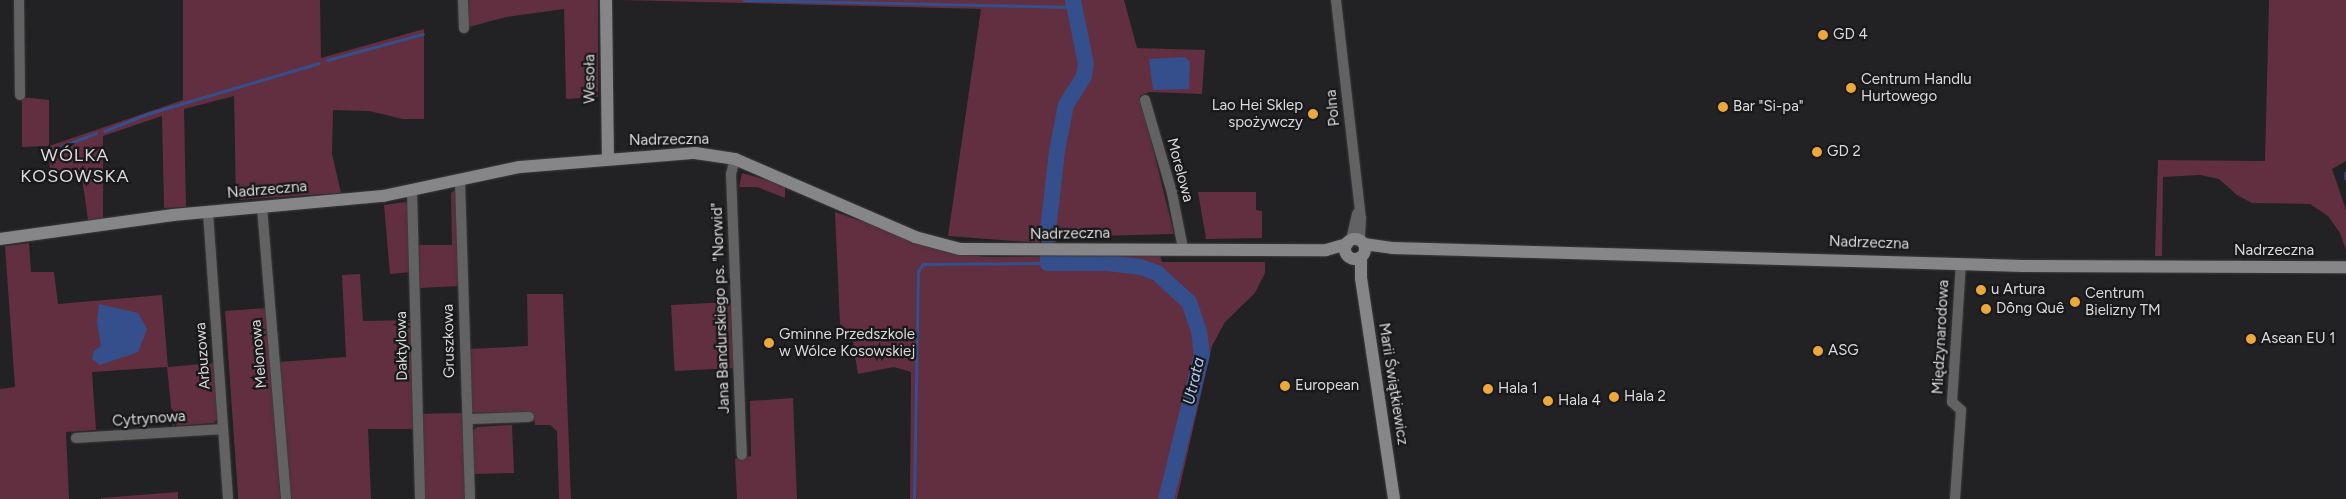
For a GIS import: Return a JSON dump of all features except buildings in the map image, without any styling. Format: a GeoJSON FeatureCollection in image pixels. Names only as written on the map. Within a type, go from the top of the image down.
{"type":"FeatureCollection","features":[{"type":"Feature","properties":{"kind":"street"},"geometry":{"type":"LineString","coordinates":[[19,0],[20,95]]}},
{"type":"Feature","properties":{"kind":"street"},"geometry":{"type":"LineString","coordinates":[[464,0],[464,28]]}},
{"type":"Feature","properties":{"kind":"street","name":"Wesoła"},"geometry":{"type":"LineString","coordinates":[[606,0],[608,159]]}},
{"type":"Feature","properties":{"kind":"street","name":"Polna"},"geometry":{"type":"LineString","coordinates":[[1336,0],[1358,213],[1356,249]]}},
{"type":"Feature","properties":{"kind":"street","name":"Morelowa"},"geometry":{"type":"LineString","coordinates":[[1145,100],[1172,193],[1183,248]]}},
{"type":"Feature","properties":{"kind":"street","name":"Nadrzeczna"},"geometry":{"type":"LineString","coordinates":[[0,239],[208,212],[412,192],[520,167],[695,152],[735,159],[915,237],[948,247],[997,251],[1183,248],[1326,250],[1392,248],[2129,268],[2346,267]]}},
{"type":"Feature","properties":{"kind":"street","name":"Jana Bandurskiego ps. \"Norwid\""},"geometry":{"type":"LineString","coordinates":[[735,159],[731,174],[742,455]]}},
{"type":"Feature","properties":{"kind":"street","name":"Gruszkowa"},"geometry":{"type":"LineString","coordinates":[[460,181],[466,408],[469,419],[470,499]]}},
{"type":"Feature","properties":{"kind":"street","name":"Daktylowa"},"geometry":{"type":"LineString","coordinates":[[412,192],[420,499]]}},
{"type":"Feature","properties":{"kind":"street","name":"Melonowa"},"geometry":{"type":"LineString","coordinates":[[262,207],[286,499]]}},
{"type":"Feature","properties":{"kind":"street","name":"Arbuzowa"},"geometry":{"type":"LineString","coordinates":[[208,212],[228,499]]}},
{"type":"Feature","properties":{"kind":"street","name":"Marii Świątkiewicz"},"geometry":{"type":"LineString","coordinates":[[1356,249],[1394,499]]}},
{"type":"Feature","properties":{"kind":"street","name":"Międzynarodowa"},"geometry":{"type":"LineString","coordinates":[[1955,499],[1961,410],[1952,402],[1960,263]]}},
{"type":"Feature","properties":{"kind":"street"},"geometry":{"type":"LineString","coordinates":[[469,419],[529,417]]}},
{"type":"Feature","properties":{"kind":"street","name":"Cytrynowa"},"geometry":{"type":"LineString","coordinates":[[76,438],[224,429]]}},
{"type":"Feature","properties":{"kind":"shaded area"},"geometry":{"type":"Polygon","coordinates":[[[183,0],[320,0],[321,58],[424,29],[424,119],[403,119],[369,111],[333,110],[332,154],[341,193],[236,200],[234,96],[184,109],[186,207],[164,208],[162,116],[103,136],[103,218],[88,220],[81,170],[50,174],[49,146],[183,100],[183,0]]]}},
{"type":"Feature","properties":{"kind":"shaded area"},"geometry":{"type":"Polygon","coordinates":[[[469,0],[598,0],[598,97],[566,99],[564,9],[506,17],[469,27],[469,0]]]}},
{"type":"Feature","properties":{"kind":"shaded area"},"geometry":{"type":"Polygon","coordinates":[[[619,0],[1124,0],[1137,48],[1205,50],[1202,94],[1149,92],[1140,96],[1174,234],[1055,237],[1057,244],[948,236],[981,9],[619,0]]]}},
{"type":"Feature","properties":{"kind":"shaded area"},"geometry":{"type":"Polygon","coordinates":[[[2269,0],[2346,0],[2346,161],[2332,169],[2346,210],[2346,250],[2340,233],[2328,216],[2310,204],[2252,203],[2237,195],[2219,179],[2200,175],[2163,177],[2162,256],[2155,256],[2158,160],[2265,161],[2269,0]]]}},
{"type":"Feature","properties":{"kind":"shaded area"},"geometry":{"type":"Polygon","coordinates":[[[22,97],[49,100],[49,146],[22,147],[22,97]]]}},
{"type":"Feature","properties":{"kind":"shaded area"},"geometry":{"type":"Polygon","coordinates":[[[742,173],[763,179],[765,176],[785,185],[785,198],[757,187],[739,187],[742,173]]]}},
{"type":"Feature","properties":{"kind":"shaded area"},"geometry":{"type":"Polygon","coordinates":[[[457,188],[459,286],[420,288],[419,245],[452,245],[451,193],[457,188]]]}},
{"type":"Feature","properties":{"kind":"shaded area"},"geometry":{"type":"Polygon","coordinates":[[[1198,192],[1256,192],[1256,210],[1262,211],[1262,238],[1206,239],[1198,192]]]}},
{"type":"Feature","properties":{"kind":"shaded area"},"geometry":{"type":"Polygon","coordinates":[[[405,202],[409,206],[412,272],[390,274],[384,205],[405,202]]]}},
{"type":"Feature","properties":{"kind":"shaded area"},"geometry":{"type":"Polygon","coordinates":[[[835,212],[956,254],[988,257],[1160,255],[1162,262],[1265,262],[1265,273],[1255,293],[1225,322],[1212,346],[1177,499],[910,499],[911,372],[894,367],[858,374],[851,332],[840,324],[835,212]]]}},
{"type":"Feature","properties":{"kind":"shaded area"},"geometry":{"type":"Polygon","coordinates":[[[29,243],[31,272],[54,272],[58,304],[162,295],[168,367],[214,363],[219,417],[214,423],[173,426],[167,367],[92,372],[96,430],[66,432],[69,499],[0,499],[0,389],[15,387],[5,246],[29,243]]]}},
{"type":"Feature","properties":{"kind":"shaded area"},"geometry":{"type":"Polygon","coordinates":[[[360,274],[363,321],[413,320],[415,429],[368,429],[371,499],[290,499],[279,362],[346,357],[342,275],[360,274]]]}},
{"type":"Feature","properties":{"kind":"shaded area"},"geometry":{"type":"Polygon","coordinates":[[[527,294],[563,294],[571,499],[559,499],[557,431],[550,425],[535,425],[532,412],[475,413],[470,410],[469,349],[528,346],[527,294]]]}},
{"type":"Feature","properties":{"kind":"shaded area"},"geometry":{"type":"Polygon","coordinates":[[[730,302],[733,368],[675,371],[671,305],[730,302]]]}},
{"type":"Feature","properties":{"kind":"shaded area"},"geometry":{"type":"Polygon","coordinates":[[[267,308],[280,499],[238,499],[225,311],[267,308]]]}},
{"type":"Feature","properties":{"kind":"shaded area"},"geometry":{"type":"Polygon","coordinates":[[[793,398],[797,499],[737,499],[735,459],[751,456],[750,401],[793,398]]]}},
{"type":"Feature","properties":{"kind":"shaded area"},"geometry":{"type":"Polygon","coordinates":[[[465,413],[467,499],[424,499],[423,414],[465,413]]]}},
{"type":"Feature","properties":{"kind":"shaded area"},"geometry":{"type":"Polygon","coordinates":[[[512,425],[514,473],[474,474],[473,431],[477,427],[512,425]]]}},
{"type":"Feature","properties":{"kind":"shaded area"},"geometry":{"type":"Polygon","coordinates":[[[178,492],[178,499],[101,499],[101,498],[178,492]]]}},
{"type":"Feature","properties":{"kind":"water"},"geometry":{"type":"Polygon","coordinates":[[[1185,57],[1190,62],[1189,89],[1153,90],[1149,59],[1185,57]]]}},
{"type":"Feature","properties":{"kind":"water"},"geometry":{"type":"Polygon","coordinates":[[[99,304],[138,313],[147,329],[138,352],[100,365],[92,359],[94,351],[101,346],[97,323],[99,304]]]}},
{"type":"Feature","properties":{"kind":"waterway"},"geometry":{"type":"LineString","coordinates":[[744,0],[1074,7]]}},
{"type":"Feature","properties":{"kind":"waterway","name":"Utrata"},"geometry":{"type":"LineString","coordinates":[[1047,239],[1057,151],[1066,105],[1084,76],[1086,64],[1073,0]]}},
{"type":"Feature","properties":{"kind":"waterway"},"geometry":{"type":"LineString","coordinates":[[327,60],[423,34]]}},
{"type":"Feature","properties":{"kind":"waterway"},"geometry":{"type":"LineString","coordinates":[[104,131],[147,114],[319,63]]}},
{"type":"Feature","properties":{"kind":"waterway"},"geometry":{"type":"LineString","coordinates":[[55,149],[96,133]]}},
{"type":"Feature","properties":{"kind":"waterway"},"geometry":{"type":"LineString","coordinates":[[2346,173],[2346,178]]}},
{"type":"Feature","properties":{"kind":"waterway","name":"Utrata"},"geometry":{"type":"LineString","coordinates":[[1048,257],[1048,263],[1108,263],[1140,267],[1157,273],[1189,302],[1199,331],[1202,354],[1166,499]]}},
{"type":"Feature","properties":{"kind":"waterway"},"geometry":{"type":"LineString","coordinates":[[914,499],[918,271],[923,264],[1048,263]]}},
{"type":"Feature","properties":{"kind":"place","name":"GD 4"},"geometry":{"type":"Point","coordinates":[1823,35]}},
{"type":"Feature","properties":{"kind":"place","name":"Centrum Handlu Hurtowego"},"geometry":{"type":"Point","coordinates":[1851,88]}},
{"type":"Feature","properties":{"kind":"place","name":"Bar \"Si-pa\""},"geometry":{"type":"Point","coordinates":[1723,107]}},
{"type":"Feature","properties":{"kind":"place","name":"Lao Hei Sklep spożywczy"},"geometry":{"type":"Point","coordinates":[1313,114]}},
{"type":"Feature","properties":{"kind":"place","name":"GD 2"},"geometry":{"type":"Point","coordinates":[1817,152]}},
{"type":"Feature","properties":{"kind":"place","name":"u Artura"},"geometry":{"type":"Point","coordinates":[1981,290]}},
{"type":"Feature","properties":{"kind":"place","name":"Centrum Bielizny TM"},"geometry":{"type":"Point","coordinates":[2075,302]}},
{"type":"Feature","properties":{"kind":"place","name":"Dồng Quê"},"geometry":{"type":"Point","coordinates":[1986,309]}},
{"type":"Feature","properties":{"kind":"place","name":"Asean EU 1"},"geometry":{"type":"Point","coordinates":[2251,339]}},
{"type":"Feature","properties":{"kind":"place","name":"Gminne Przedszkole w Wólce Kosowskiej"},"geometry":{"type":"Point","coordinates":[769,343]}},
{"type":"Feature","properties":{"kind":"place","name":"ASG"},"geometry":{"type":"Point","coordinates":[1818,351]}},
{"type":"Feature","properties":{"kind":"place","name":"European"},"geometry":{"type":"Point","coordinates":[1285,386]}},
{"type":"Feature","properties":{"kind":"place","name":"Hala 1"},"geometry":{"type":"Point","coordinates":[1488,389]}},
{"type":"Feature","properties":{"kind":"place","name":"Hala 2"},"geometry":{"type":"Point","coordinates":[1614,397]}},
{"type":"Feature","properties":{"kind":"place","name":"Hala 4"},"geometry":{"type":"Point","coordinates":[1548,401]}},
{"type":"Feature","properties":{"kind":"district","name":"WÓLKA KOSOWSKA"},"geometry":{"type":"Point","coordinates":[75,166]}}]}
